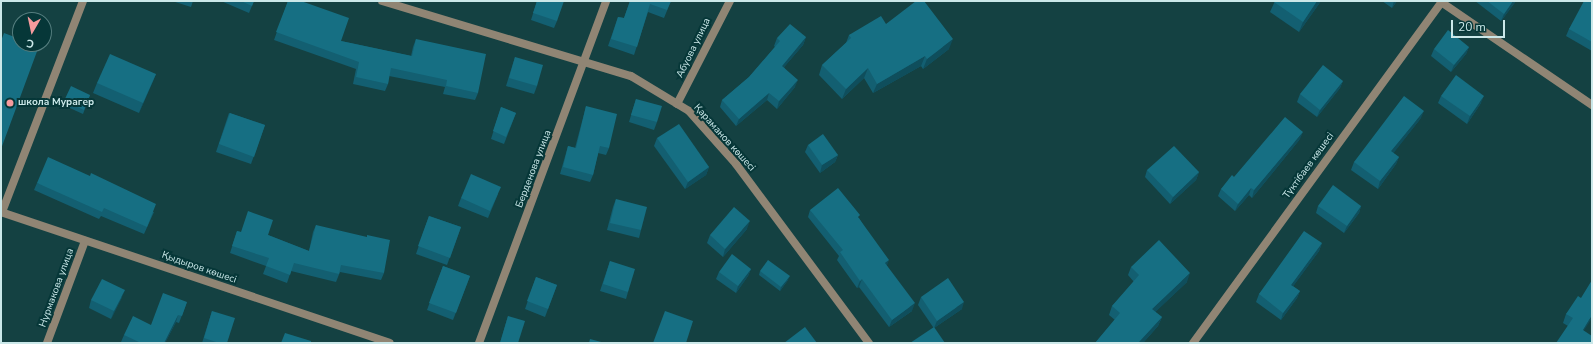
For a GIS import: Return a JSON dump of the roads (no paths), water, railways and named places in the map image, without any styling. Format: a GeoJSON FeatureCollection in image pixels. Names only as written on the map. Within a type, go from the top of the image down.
{"type":"FeatureCollection","features":[{"type":"Feature","properties":{"kind":"street"},"geometry":{"type":"LineString","coordinates":[[2,212],[83,1]]}},
{"type":"Feature","properties":{"kind":"street","name":"Қараманов көшесі"},"geometry":{"type":"LineString","coordinates":[[382,1],[631,76],[689,111],[736,164],[869,343]]}},
{"type":"Feature","properties":{"kind":"street","name":"Берденова улица"},"geometry":{"type":"LineString","coordinates":[[479,343],[585,62],[606,1]]}},
{"type":"Feature","properties":{"kind":"street","name":"Абуова улица"},"geometry":{"type":"LineString","coordinates":[[677,104],[730,1]]}},
{"type":"Feature","properties":{"kind":"street"},"geometry":{"type":"LineString","coordinates":[[1442,2],[1592,105]]}},
{"type":"Feature","properties":{"kind":"street","name":"Түктібаев көшесі"},"geometry":{"type":"LineString","coordinates":[[1193,343],[1442,2]]}},
{"type":"Feature","properties":{"kind":"street","name":"Қыдыров көшесі"},"geometry":{"type":"LineString","coordinates":[[2,212],[390,343]]}},
{"type":"Feature","properties":{"kind":"street","name":"Нурмакова улица"},"geometry":{"type":"LineString","coordinates":[[47,343],[85,240]]}},
{"type":"Feature","properties":{"kind":"place","name":"школа Мурагер"},"geometry":{"type":"Point","coordinates":[10,103]}}]}
